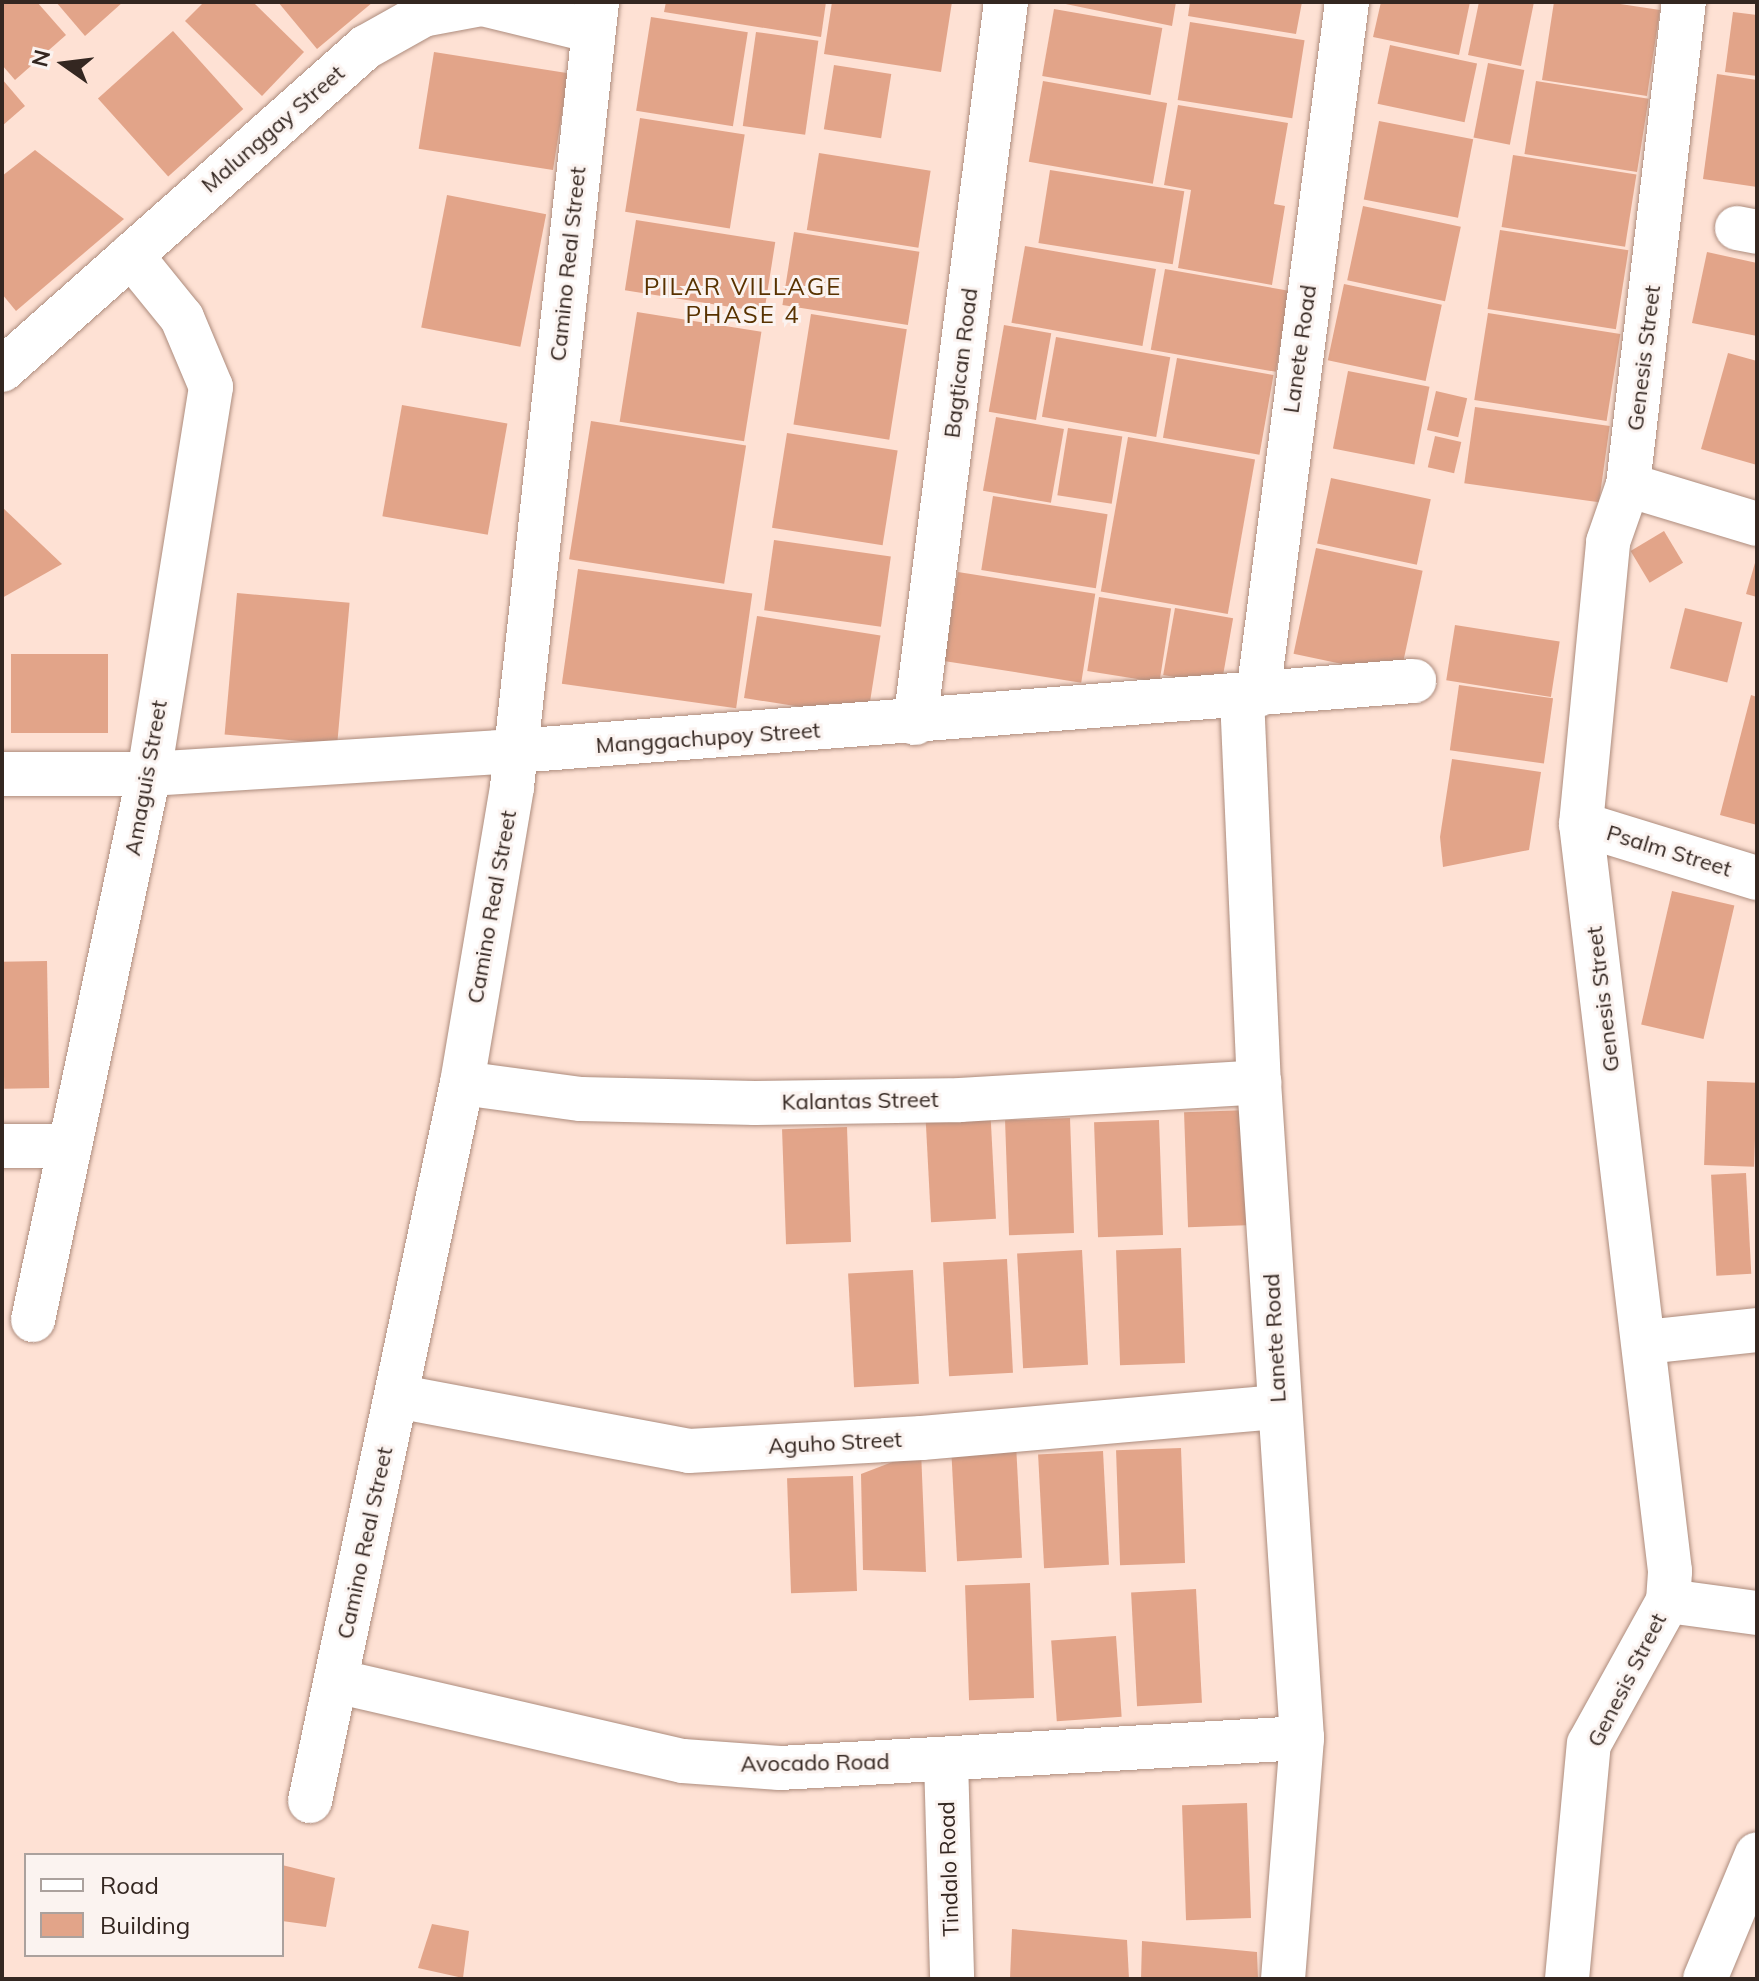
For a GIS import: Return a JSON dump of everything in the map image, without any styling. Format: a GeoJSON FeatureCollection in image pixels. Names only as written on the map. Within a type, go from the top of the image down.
{"type":"FeatureCollection","features":[{"type":"Feature","properties":{"kind":"street","name":"Bagtican Road"},"geometry":{"type":"LineString","coordinates":[[915,723],[1006,2]]}},
{"type":"Feature","properties":{"kind":"street","name":"Lanete Road"},"geometry":{"type":"LineString","coordinates":[[1283,1979],[1302,1738],[1259,1082],[1250,696],[1347,2]]}},
{"type":"Feature","properties":{"kind":"street","name":"Genesis Street"},"geometry":{"type":"LineString","coordinates":[[1567,1979],[1589,1744],[1668,1601],[1670,1571],[1581,824],[1608,542],[1628,485],[1684,2]]}},
{"type":"Feature","properties":{"kind":"street","name":"Malunggay Street"},"geometry":{"type":"LineString","coordinates":[[2,370],[366,47],[423,15],[482,4],[595,17]]}},
{"type":"Feature","properties":{"kind":"street","name":"Camino Real Street"},"geometry":{"type":"LineString","coordinates":[[310,1801],[462,1083],[516,751],[595,17]]}},
{"type":"Feature","properties":{"kind":"street","name":"Amaguis Street"},"geometry":{"type":"LineString","coordinates":[[33,1320],[149,774],[211,387],[182,318],[131,255]]}},
{"type":"Feature","properties":{"kind":"street"},"geometry":{"type":"LineString","coordinates":[[1628,485],[1757,524]]}},
{"type":"Feature","properties":{"kind":"street","name":"Manggachupoy Street"},"geometry":{"type":"LineString","coordinates":[[2,774],[149,774],[516,751],[915,723],[1414,681]]}},
{"type":"Feature","properties":{"kind":"street","name":"Psalm Street"},"geometry":{"type":"LineString","coordinates":[[1581,824],[1757,878]]}},
{"type":"Feature","properties":{"kind":"street","name":"Kalantas Street"},"geometry":{"type":"LineString","coordinates":[[462,1083],[581,1099],[755,1103],[960,1100],[1259,1082]]}},
{"type":"Feature","properties":{"kind":"street"},"geometry":{"type":"LineString","coordinates":[[2,1146],[70,1146]]}},
{"type":"Feature","properties":{"kind":"street"},"geometry":{"type":"LineString","coordinates":[[1645,1342],[1757,1330]]}},
{"type":"Feature","properties":{"kind":"street","name":"Aguho Street"},"geometry":{"type":"LineString","coordinates":[[396,1396],[689,1451],[922,1438],[1279,1407]]}},
{"type":"Feature","properties":{"kind":"street"},"geometry":{"type":"LineString","coordinates":[[1668,1601],[1757,1613]]}},
{"type":"Feature","properties":{"kind":"street","name":"Avocado Road"},"geometry":{"type":"LineString","coordinates":[[336,1681],[683,1761],[780,1768],[1302,1738]]}},
{"type":"Feature","properties":{"kind":"street","name":"Tindalo Road"},"geometry":{"type":"LineString","coordinates":[[946,1759],[952,1979]]}},
{"type":"Feature","properties":{"kind":"street"},"geometry":{"type":"LineString","coordinates":[[1705,1979],[1757,1854]]}},
{"type":"Feature","properties":{"kind":"building"},"geometry":{"type":"Polygon","coordinates":[[[2,2],[37,2],[66,35],[15,80],[2,65],[2,2]]]}},
{"type":"Feature","properties":{"kind":"building"},"geometry":{"type":"Polygon","coordinates":[[[56,2],[123,2],[85,36],[56,2]]]}},
{"type":"Feature","properties":{"kind":"building"},"geometry":{"type":"Polygon","coordinates":[[[204,2],[253,2],[304,52],[262,96],[185,21],[204,2]]]}},
{"type":"Feature","properties":{"kind":"building"},"geometry":{"type":"Polygon","coordinates":[[[278,2],[373,2],[317,49],[278,2]]]}},
{"type":"Feature","properties":{"kind":"building"},"geometry":{"type":"Polygon","coordinates":[[[666,2],[826,2],[821,37],[664,12],[666,2]]]}},
{"type":"Feature","properties":{"kind":"building"},"geometry":{"type":"Polygon","coordinates":[[[832,2],[952,2],[941,72],[824,54],[832,2]]]}},
{"type":"Feature","properties":{"kind":"building"},"geometry":{"type":"Polygon","coordinates":[[[1056,2],[1176,2],[1172,26],[1056,2]]]}},
{"type":"Feature","properties":{"kind":"building"},"geometry":{"type":"Polygon","coordinates":[[[1190,2],[1302,2],[1296,34],[1188,16],[1190,2]]]}},
{"type":"Feature","properties":{"kind":"building"},"geometry":{"type":"Polygon","coordinates":[[[1381,2],[1470,2],[1459,55],[1373,37],[1381,2]]]}},
{"type":"Feature","properties":{"kind":"building"},"geometry":{"type":"Polygon","coordinates":[[[1479,2],[1534,2],[1521,66],[1468,55],[1479,2]]]}},
{"type":"Feature","properties":{"kind":"building"},"geometry":{"type":"Polygon","coordinates":[[[1554,2],[1607,2],[1660,10],[1647,96],[1542,80],[1554,2]]]}},
{"type":"Feature","properties":{"kind":"building"},"geometry":{"type":"Polygon","coordinates":[[[1054,9],[1162,28],[1151,95],[1042,76],[1054,9]]]}},
{"type":"Feature","properties":{"kind":"building"},"geometry":{"type":"Polygon","coordinates":[[[1733,12],[1757,15],[1757,76],[1725,72],[1733,12]]]}},
{"type":"Feature","properties":{"kind":"building"},"geometry":{"type":"Polygon","coordinates":[[[651,17],[748,32],[733,126],[636,111],[651,17]]]}},
{"type":"Feature","properties":{"kind":"building"},"geometry":{"type":"Polygon","coordinates":[[[1190,22],[1305,40],[1292,118],[1178,100],[1190,22]]]}},
{"type":"Feature","properties":{"kind":"building"},"geometry":{"type":"Polygon","coordinates":[[[173,31],[243,109],[168,177],[98,99],[173,31]]]}},
{"type":"Feature","properties":{"kind":"building"},"geometry":{"type":"Polygon","coordinates":[[[756,32],[818,41],[805,135],[743,126],[756,32]]]}},
{"type":"Feature","properties":{"kind":"building"},"geometry":{"type":"Polygon","coordinates":[[[1390,45],[1477,64],[1465,122],[1378,104],[1390,45]]]}},
{"type":"Feature","properties":{"kind":"building"},"geometry":{"type":"Polygon","coordinates":[[[434,52],[568,73],[553,170],[419,149],[434,52]]]}},
{"type":"Feature","properties":{"kind":"building"},"geometry":{"type":"Polygon","coordinates":[[[1488,63],[1524,70],[1510,145],[1473,138],[1488,63]]]}},
{"type":"Feature","properties":{"kind":"building"},"geometry":{"type":"Polygon","coordinates":[[[834,65],[891,74],[881,138],[824,129],[834,65]]]}},
{"type":"Feature","properties":{"kind":"building"},"geometry":{"type":"Polygon","coordinates":[[[1717,74],[1757,80],[1757,187],[1703,179],[1717,74]]]}},
{"type":"Feature","properties":{"kind":"building"},"geometry":{"type":"Polygon","coordinates":[[[2,79],[25,106],[2,126],[2,79]]]}},
{"type":"Feature","properties":{"kind":"building"},"geometry":{"type":"Polygon","coordinates":[[[1043,81],[1167,103],[1153,184],[1029,162],[1043,81]]]}},
{"type":"Feature","properties":{"kind":"building"},"geometry":{"type":"Polygon","coordinates":[[[1536,81],[1649,99],[1637,172],[1524,154],[1536,81]]]}},
{"type":"Feature","properties":{"kind":"building"},"geometry":{"type":"Polygon","coordinates":[[[1178,105],[1288,123],[1274,204],[1285,206],[1272,285],[1178,268],[1191,190],[1164,185],[1178,105]]]}},
{"type":"Feature","properties":{"kind":"building"},"geometry":{"type":"Polygon","coordinates":[[[640,118],[745,135],[730,228],[625,212],[640,118]]]}},
{"type":"Feature","properties":{"kind":"building"},"geometry":{"type":"Polygon","coordinates":[[[1379,121],[1473,139],[1458,218],[1364,200],[1379,121]]]}},
{"type":"Feature","properties":{"kind":"building"},"geometry":{"type":"Polygon","coordinates":[[[35,150],[124,219],[16,311],[2,294],[2,176],[35,150]]]}},
{"type":"Feature","properties":{"kind":"building"},"geometry":{"type":"Polygon","coordinates":[[[819,153],[931,171],[918,248],[807,230],[819,153]]]}},
{"type":"Feature","properties":{"kind":"building"},"geometry":{"type":"Polygon","coordinates":[[[1513,155],[1636,175],[1625,247],[1502,227],[1513,155]]]}},
{"type":"Feature","properties":{"kind":"building"},"geometry":{"type":"Polygon","coordinates":[[[1050,170],[1184,191],[1173,264],[1038,243],[1050,170]]]}},
{"type":"Feature","properties":{"kind":"building"},"geometry":{"type":"Polygon","coordinates":[[[447,195],[546,214],[520,347],[421,328],[447,195]]]}},
{"type":"Feature","properties":{"kind":"building"},"geometry":{"type":"Polygon","coordinates":[[[1363,206],[1461,227],[1445,301],[1347,280],[1363,206]]]}},
{"type":"Feature","properties":{"kind":"building"},"geometry":{"type":"Polygon","coordinates":[[[636,220],[775,242],[764,312],[625,290],[636,220]]]}},
{"type":"Feature","properties":{"kind":"building"},"geometry":{"type":"Polygon","coordinates":[[[1500,230],[1628,250],[1616,329],[1487,309],[1500,230]]]}},
{"type":"Feature","properties":{"kind":"building"},"geometry":{"type":"Polygon","coordinates":[[[794,232],[919,252],[908,325],[782,305],[794,232]]]}},
{"type":"Feature","properties":{"kind":"building"},"geometry":{"type":"Polygon","coordinates":[[[1025,246],[1156,269],[1142,346],[1011,323],[1025,246]]]}},
{"type":"Feature","properties":{"kind":"building"},"geometry":{"type":"Polygon","coordinates":[[[1707,252],[1757,263],[1757,336],[1692,323],[1707,252]]]}},
{"type":"Feature","properties":{"kind":"building"},"geometry":{"type":"Polygon","coordinates":[[[1165,269],[1290,291],[1276,372],[1151,350],[1165,269]]]}},
{"type":"Feature","properties":{"kind":"building"},"geometry":{"type":"Polygon","coordinates":[[[1344,284],[1442,305],[1426,381],[1328,360],[1344,284]]]}},
{"type":"Feature","properties":{"kind":"building"},"geometry":{"type":"Polygon","coordinates":[[[637,312],[761,332],[744,441],[620,422],[637,312]]]}},
{"type":"Feature","properties":{"kind":"building"},"geometry":{"type":"Polygon","coordinates":[[[1488,313],[1620,334],[1607,421],[1474,400],[1488,313]]]}},
{"type":"Feature","properties":{"kind":"building"},"geometry":{"type":"Polygon","coordinates":[[[811,314],[907,329],[889,440],[793,425],[811,314]]]}},
{"type":"Feature","properties":{"kind":"building"},"geometry":{"type":"Polygon","coordinates":[[[1004,325],[1051,333],[1036,420],[989,412],[1004,325]]]}},
{"type":"Feature","properties":{"kind":"building"},"geometry":{"type":"Polygon","coordinates":[[[1056,337],[1170,357],[1156,437],[1042,417],[1056,337]]]}},
{"type":"Feature","properties":{"kind":"building"},"geometry":{"type":"Polygon","coordinates":[[[1728,353],[1757,361],[1757,465],[1701,449],[1728,353]]]}},
{"type":"Feature","properties":{"kind":"building"},"geometry":{"type":"Polygon","coordinates":[[[1177,358],[1274,375],[1259,455],[1163,438],[1177,358]]]}},
{"type":"Feature","properties":{"kind":"building"},"geometry":{"type":"Polygon","coordinates":[[[1348,371],[1429,387],[1414,464],[1333,449],[1348,371]]]}},
{"type":"Feature","properties":{"kind":"building"},"geometry":{"type":"Polygon","coordinates":[[[1436,391],[1467,398],[1458,437],[1427,430],[1436,391]]]}},
{"type":"Feature","properties":{"kind":"building"},"geometry":{"type":"Polygon","coordinates":[[[402,405],[507,424],[488,535],[382,516],[402,405]]]}},
{"type":"Feature","properties":{"kind":"building"},"geometry":{"type":"Polygon","coordinates":[[[1475,407],[1610,426],[1599,502],[1464,483],[1475,407]]]}},
{"type":"Feature","properties":{"kind":"building"},"geometry":{"type":"Polygon","coordinates":[[[996,417],[1064,429],[1051,503],[983,491],[996,417]]]}},
{"type":"Feature","properties":{"kind":"building"},"geometry":{"type":"Polygon","coordinates":[[[591,421],[746,446],[724,584],[569,559],[591,421]]]}},
{"type":"Feature","properties":{"kind":"building"},"geometry":{"type":"Polygon","coordinates":[[[1068,428],[1122,437],[1112,504],[1057,495],[1068,428]]]}},
{"type":"Feature","properties":{"kind":"building"},"geometry":{"type":"Polygon","coordinates":[[[787,433],[898,451],[883,545],[772,528],[787,433]]]}},
{"type":"Feature","properties":{"kind":"building"},"geometry":{"type":"Polygon","coordinates":[[[1435,436],[1461,442],[1454,473],[1428,467],[1435,436]]]}},
{"type":"Feature","properties":{"kind":"building"},"geometry":{"type":"Polygon","coordinates":[[[1128,437],[1255,459],[1228,614],[1101,592],[1128,437]]]}},
{"type":"Feature","properties":{"kind":"building"},"geometry":{"type":"Polygon","coordinates":[[[1331,478],[1431,499],[1417,565],[1317,544],[1331,478]]]}},
{"type":"Feature","properties":{"kind":"building"},"geometry":{"type":"Polygon","coordinates":[[[993,496],[1108,514],[1096,588],[981,570],[993,496]]]}},
{"type":"Feature","properties":{"kind":"building"},"geometry":{"type":"Polygon","coordinates":[[[2,507],[62,564],[2,598],[2,507]]]}},
{"type":"Feature","properties":{"kind":"building"},"geometry":{"type":"Polygon","coordinates":[[[1664,531],[1683,563],[1650,583],[1631,551],[1664,531]]]}},
{"type":"Feature","properties":{"kind":"building"},"geometry":{"type":"Polygon","coordinates":[[[774,540],[891,556],[881,627],[764,610],[774,540]]]}},
{"type":"Feature","properties":{"kind":"building"},"geometry":{"type":"Polygon","coordinates":[[[1316,548],[1423,571],[1400,676],[1294,654],[1316,548]]]}},
{"type":"Feature","properties":{"kind":"building"},"geometry":{"type":"Polygon","coordinates":[[[1757,556],[1757,597],[1746,594],[1757,556]]]}},
{"type":"Feature","properties":{"kind":"building"},"geometry":{"type":"Polygon","coordinates":[[[578,569],[752,593],[736,708],[562,684],[578,569]]]}},
{"type":"Feature","properties":{"kind":"building"},"geometry":{"type":"Polygon","coordinates":[[[958,572],[1095,594],[1081,683],[944,661],[958,572]]]}},
{"type":"Feature","properties":{"kind":"building"},"geometry":{"type":"Polygon","coordinates":[[[237,593],[350,603],[337,744],[225,734],[237,593]]]}},
{"type":"Feature","properties":{"kind":"building"},"geometry":{"type":"Polygon","coordinates":[[[1099,597],[1171,608],[1159,682],[1087,671],[1099,597]]]}},
{"type":"Feature","properties":{"kind":"building"},"geometry":{"type":"Polygon","coordinates":[[[1175,608],[1233,618],[1221,685],[1163,675],[1175,608]]]}},
{"type":"Feature","properties":{"kind":"building"},"geometry":{"type":"Polygon","coordinates":[[[1685,608],[1742,622],[1727,682],[1670,668],[1685,608]]]}},
{"type":"Feature","properties":{"kind":"building"},"geometry":{"type":"Polygon","coordinates":[[[757,616],[880,636],[867,718],[744,698],[757,616]]]}},
{"type":"Feature","properties":{"kind":"building"},"geometry":{"type":"Polygon","coordinates":[[[1455,625],[1560,642],[1551,697],[1446,680],[1455,625]]]}},
{"type":"Feature","properties":{"kind":"building"},"geometry":{"type":"Polygon","coordinates":[[[11,654],[108,654],[108,733],[11,733],[11,654]]]}},
{"type":"Feature","properties":{"kind":"building"},"geometry":{"type":"Polygon","coordinates":[[[1459,685],[1553,698],[1544,764],[1450,750],[1459,685]]]}},
{"type":"Feature","properties":{"kind":"building"},"geometry":{"type":"Polygon","coordinates":[[[1751,695],[1757,697],[1757,825],[1720,815],[1751,695]]]}},
{"type":"Feature","properties":{"kind":"building"},"geometry":{"type":"Polygon","coordinates":[[[1452,759],[1541,772],[1529,850],[1443,867],[1440,837],[1452,759]]]}},
{"type":"Feature","properties":{"kind":"building"},"geometry":{"type":"Polygon","coordinates":[[[1672,891],[1734,905],[1704,1039],[1641,1024],[1672,891]]]}},
{"type":"Feature","properties":{"kind":"building"},"geometry":{"type":"Polygon","coordinates":[[[47,961],[49,1088],[4,1089],[2,962],[47,961]]]}},
{"type":"Feature","properties":{"kind":"building"},"geometry":{"type":"Polygon","coordinates":[[[1707,1081],[1757,1083],[1754,1167],[1704,1165],[1707,1081]]]}},
{"type":"Feature","properties":{"kind":"building"},"geometry":{"type":"Polygon","coordinates":[[[990,1105],[996,1219],[931,1222],[925,1108],[990,1105]]]}},
{"type":"Feature","properties":{"kind":"building"},"geometry":{"type":"Polygon","coordinates":[[[1249,1110],[1253,1225],[1188,1227],[1184,1112],[1249,1110]]]}},
{"type":"Feature","properties":{"kind":"building"},"geometry":{"type":"Polygon","coordinates":[[[1070,1118],[1074,1233],[1009,1235],[1005,1120],[1070,1118]]]}},
{"type":"Feature","properties":{"kind":"building"},"geometry":{"type":"Polygon","coordinates":[[[1159,1120],[1163,1235],[1098,1237],[1094,1122],[1159,1120]]]}},
{"type":"Feature","properties":{"kind":"building"},"geometry":{"type":"Polygon","coordinates":[[[847,1127],[851,1242],[786,1244],[782,1129],[847,1127]]]}},
{"type":"Feature","properties":{"kind":"building"},"geometry":{"type":"Polygon","coordinates":[[[1746,1173],[1751,1274],[1716,1276],[1711,1175],[1746,1173]]]}},
{"type":"Feature","properties":{"kind":"building"},"geometry":{"type":"Polygon","coordinates":[[[1181,1248],[1185,1363],[1120,1365],[1116,1250],[1181,1248]]]}},
{"type":"Feature","properties":{"kind":"building"},"geometry":{"type":"Polygon","coordinates":[[[1082,1250],[1088,1365],[1023,1368],[1017,1253],[1082,1250]]]}},
{"type":"Feature","properties":{"kind":"building"},"geometry":{"type":"Polygon","coordinates":[[[1007,1259],[1013,1373],[949,1376],[943,1262],[1007,1259]]]}},
{"type":"Feature","properties":{"kind":"building"},"geometry":{"type":"Polygon","coordinates":[[[913,1270],[919,1384],[854,1387],[848,1273],[913,1270]]]}},
{"type":"Feature","properties":{"kind":"building"},"geometry":{"type":"Polygon","coordinates":[[[1016,1444],[1022,1558],[957,1561],[951,1447],[1016,1444]]]}},
{"type":"Feature","properties":{"kind":"building"},"geometry":{"type":"Polygon","coordinates":[[[1181,1448],[1185,1563],[1120,1565],[1116,1450],[1181,1448]]]}},
{"type":"Feature","properties":{"kind":"building"},"geometry":{"type":"Polygon","coordinates":[[[921,1451],[926,1572],[863,1570],[861,1474],[921,1451]]]}},
{"type":"Feature","properties":{"kind":"building"},"geometry":{"type":"Polygon","coordinates":[[[1103,1451],[1109,1565],[1044,1568],[1038,1454],[1103,1451]]]}},
{"type":"Feature","properties":{"kind":"building"},"geometry":{"type":"Polygon","coordinates":[[[853,1476],[857,1591],[791,1593],[787,1478],[853,1476]]]}},
{"type":"Feature","properties":{"kind":"building"},"geometry":{"type":"Polygon","coordinates":[[[1030,1583],[1034,1698],[969,1700],[965,1585],[1030,1583]]]}},
{"type":"Feature","properties":{"kind":"building"},"geometry":{"type":"Polygon","coordinates":[[[1196,1589],[1202,1703],[1137,1706],[1131,1592],[1196,1589]]]}},
{"type":"Feature","properties":{"kind":"building"},"geometry":{"type":"Polygon","coordinates":[[[1116,1636],[1122,1717],[1057,1721],[1051,1641],[1116,1636]]]}},
{"type":"Feature","properties":{"kind":"building"},"geometry":{"type":"Polygon","coordinates":[[[1247,1803],[1251,1918],[1186,1920],[1182,1805],[1247,1803]]]}},
{"type":"Feature","properties":{"kind":"building"},"geometry":{"type":"Polygon","coordinates":[[[284,1865],[335,1878],[326,1927],[284,1921],[284,1865]]]}},
{"type":"Feature","properties":{"kind":"building"},"geometry":{"type":"Polygon","coordinates":[[[432,1924],[469,1931],[463,1978],[418,1968],[432,1924]]]}},
{"type":"Feature","properties":{"kind":"building"},"geometry":{"type":"Polygon","coordinates":[[[1012,1929],[1127,1940],[1129,1979],[1010,1979],[1012,1929]]]}},
{"type":"Feature","properties":{"kind":"building"},"geometry":{"type":"Polygon","coordinates":[[[1142,1941],[1257,1952],[1258,1979],[1141,1979],[1142,1941]]]}},
{"type":"Feature","properties":{"kind":"district","name":"PILAR VILLAGE PHASE 4"},"geometry":{"type":"Point","coordinates":[743,301]}}]}
